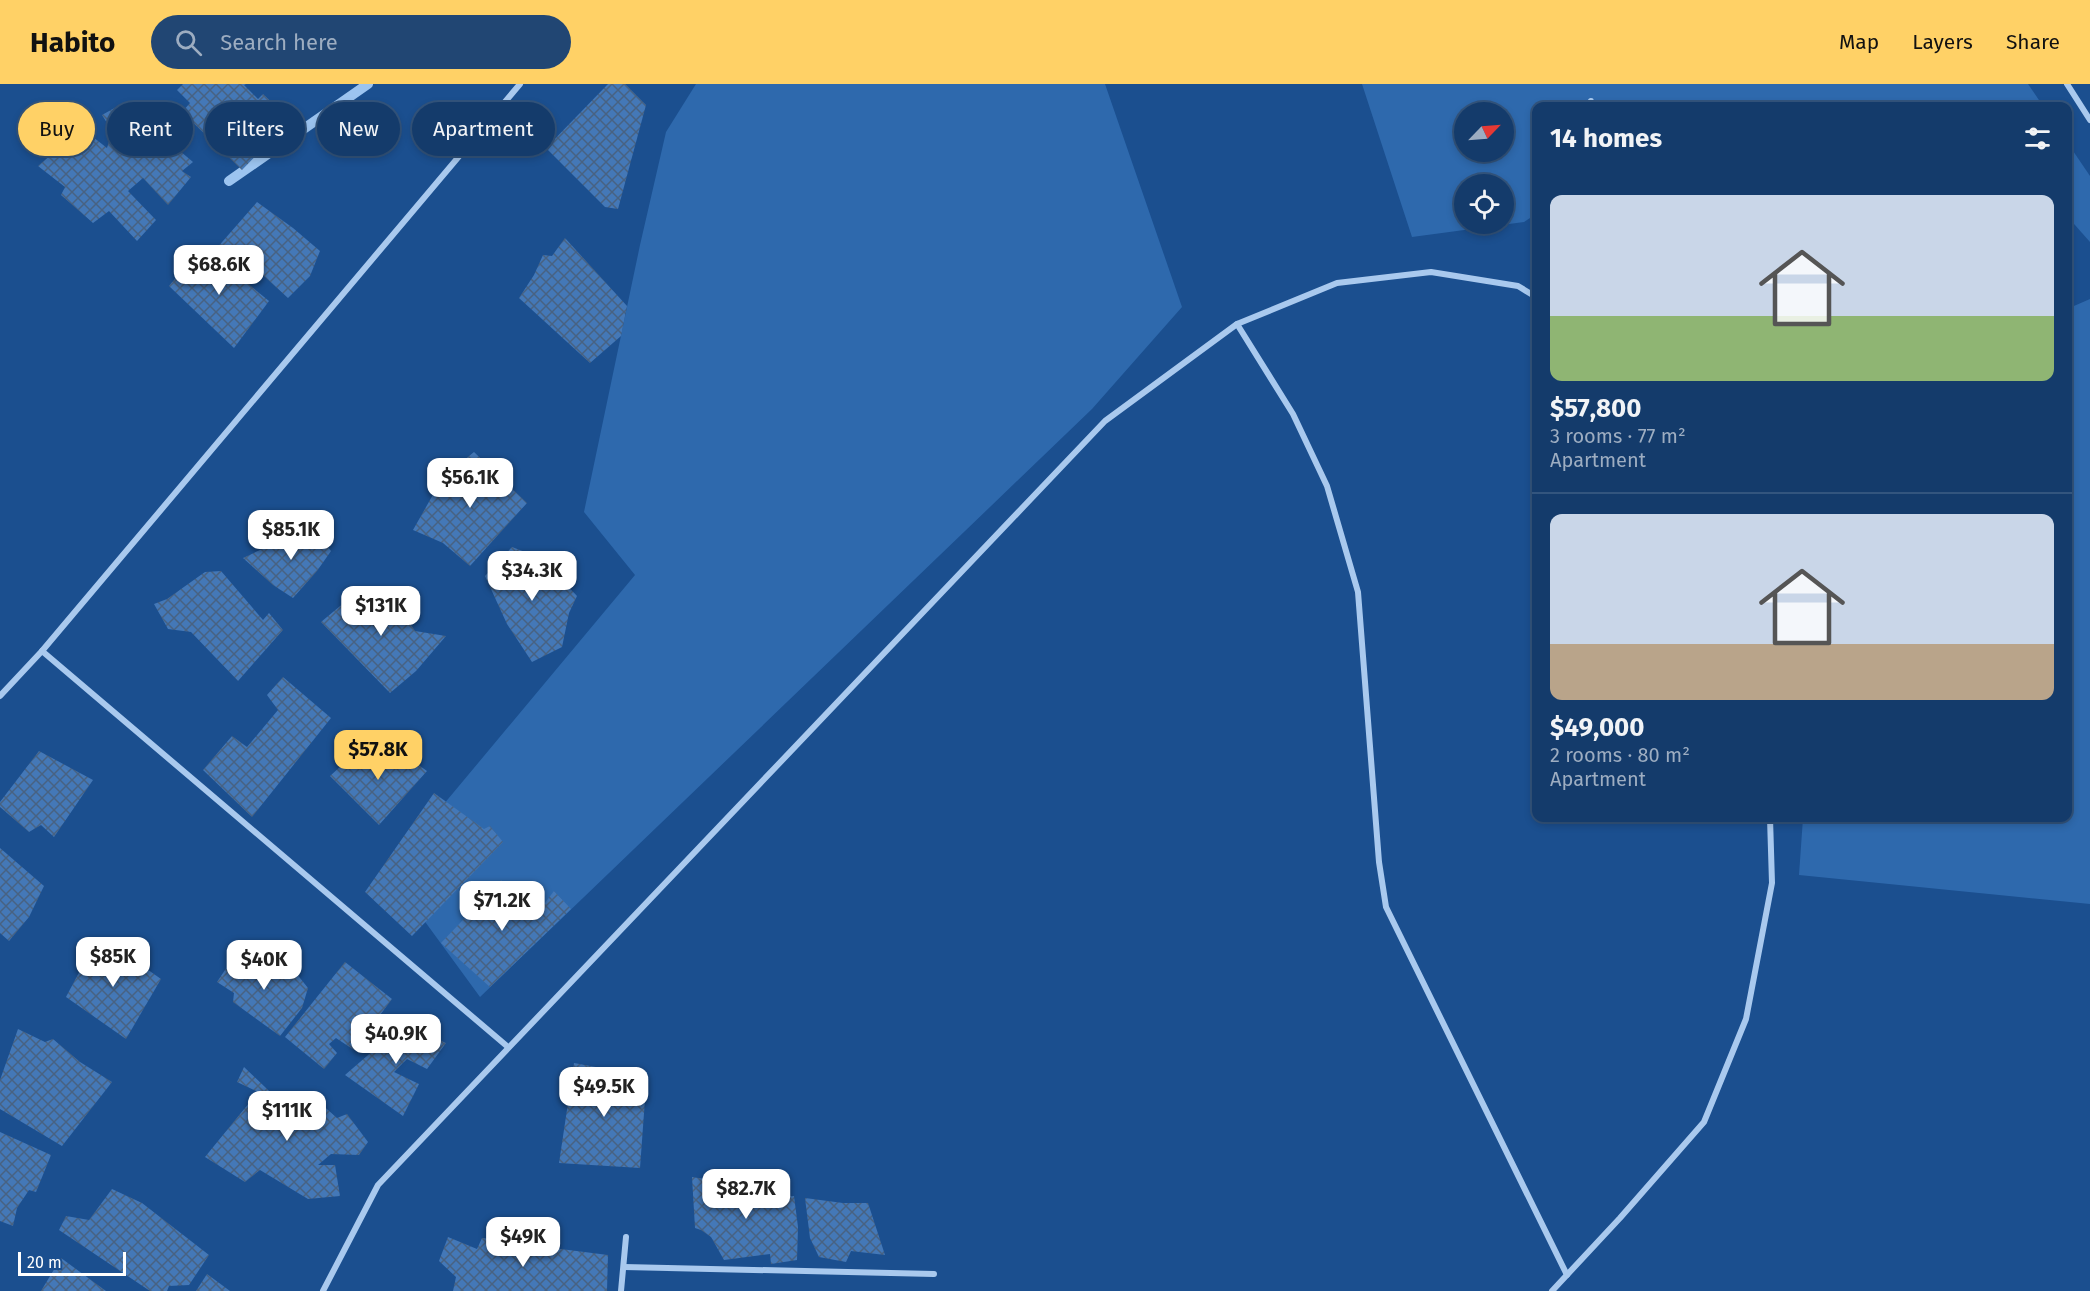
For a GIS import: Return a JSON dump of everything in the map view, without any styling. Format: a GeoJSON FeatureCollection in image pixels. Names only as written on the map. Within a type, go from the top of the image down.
{"type":"FeatureCollection","features":[{"type":"Feature","properties":{"kind":"street"},"geometry":{"type":"LineString","coordinates":[[0,696],[42,651],[520,84]]}},
{"type":"Feature","properties":{"kind":"street"},"geometry":{"type":"LineString","coordinates":[[2067,84],[2090,120]]}},
{"type":"Feature","properties":{"kind":"street"},"geometry":{"type":"LineString","coordinates":[[323,1291],[378,1185],[1105,421],[1237,324],[1337,283],[1431,272],[1518,286],[1532,295]]}},
{"type":"Feature","properties":{"kind":"street"},"geometry":{"type":"LineString","coordinates":[[1237,324],[1293,414],[1327,486],[1358,592],[1379,862],[1386,907],[1567,1275]]}},
{"type":"Feature","properties":{"kind":"street"},"geometry":{"type":"LineString","coordinates":[[42,651],[508,1047]]}},
{"type":"Feature","properties":{"kind":"street"},"geometry":{"type":"LineString","coordinates":[[1552,1291],[1704,1122],[1746,1018],[1772,883],[1770,822]]}},
{"type":"Feature","properties":{"kind":"street"},"geometry":{"type":"LineString","coordinates":[[621,1291],[626,1237]]}},
{"type":"Feature","properties":{"kind":"street"},"geometry":{"type":"LineString","coordinates":[[624,1267],[934,1274]]}},
{"type":"Feature","properties":{"kind":"shaded area"},"geometry":{"type":"Polygon","coordinates":[[[696,84],[1105,84],[1182,307],[1092,409],[480,997],[388,871],[635,575],[584,512],[666,132],[696,84]]]}},
{"type":"Feature","properties":{"kind":"shaded area"},"geometry":{"type":"Polygon","coordinates":[[[1362,84],[2028,84],[2040,102],[1532,102],[1532,217],[1524,222],[1514,223],[1514,174],[1454,174],[1454,231],[1412,237],[1362,84]]]}},
{"type":"Feature","properties":{"kind":"shaded area"},"geometry":{"type":"Polygon","coordinates":[[[2072,149],[2090,176],[2090,242],[2072,222],[2072,149]]]}},
{"type":"Feature","properties":{"kind":"shaded area"},"geometry":{"type":"Polygon","coordinates":[[[2090,299],[2090,904],[1799,875],[1803,822],[2072,822],[2072,307],[2090,299]]]}},
{"type":"Feature","properties":{"kind":"building"},"geometry":{"type":"Polygon","coordinates":[[[183,84],[246,84],[244,85],[258,99],[263,94],[271,102],[205,102],[205,134],[193,123],[193,102],[189,102],[177,90],[183,84]]]}},
{"type":"Feature","properties":{"kind":"building"},"geometry":{"type":"Polygon","coordinates":[[[608,84],[625,84],[646,105],[618,209],[605,207],[554,156],[555,139],[608,84]]]}},
{"type":"Feature","properties":{"kind":"building"},"geometry":{"type":"Polygon","coordinates":[[[107,112],[107,123],[102,115],[107,112]]]}},
{"type":"Feature","properties":{"kind":"building"},"geometry":{"type":"Polygon","coordinates":[[[95,139],[107,148],[107,156],[186,156],[193,162],[182,171],[191,177],[168,205],[143,178],[128,191],[156,220],[137,241],[109,211],[93,223],[61,195],[65,187],[38,166],[50,156],[95,156],[95,139]]]}},
{"type":"Feature","properties":{"kind":"building"},"geometry":{"type":"Polygon","coordinates":[[[228,156],[255,156],[242,170],[228,156]]]}},
{"type":"Feature","properties":{"kind":"building"},"geometry":{"type":"Polygon","coordinates":[[[257,202],[320,251],[310,276],[288,298],[233,248],[224,260],[216,249],[257,202]]]}},
{"type":"Feature","properties":{"kind":"building"},"geometry":{"type":"Polygon","coordinates":[[[565,238],[627,306],[621,336],[590,363],[519,298],[534,275],[543,255],[552,256],[565,238]]]}},
{"type":"Feature","properties":{"kind":"building"},"geometry":{"type":"Polygon","coordinates":[[[202,246],[269,301],[234,348],[169,286],[202,246]]]}},
{"type":"Feature","properties":{"kind":"building"},"geometry":{"type":"Polygon","coordinates":[[[474,452],[527,503],[470,566],[443,543],[413,530],[443,477],[474,452]]]}},
{"type":"Feature","properties":{"kind":"building"},"geometry":{"type":"Polygon","coordinates":[[[311,526],[331,551],[293,598],[273,585],[243,558],[311,526]]]}},
{"type":"Feature","properties":{"kind":"building"},"geometry":{"type":"Polygon","coordinates":[[[512,547],[541,558],[577,596],[569,613],[562,647],[532,662],[507,624],[485,576],[512,547]]]}},
{"type":"Feature","properties":{"kind":"building"},"geometry":{"type":"Polygon","coordinates":[[[221,571],[263,620],[269,613],[283,630],[238,681],[191,632],[168,629],[154,604],[167,599],[205,572],[221,571]]]}},
{"type":"Feature","properties":{"kind":"building"},"geometry":{"type":"Polygon","coordinates":[[[364,586],[383,601],[404,597],[405,616],[415,631],[446,636],[416,671],[390,693],[321,622],[364,586]]]}},
{"type":"Feature","properties":{"kind":"building"},"geometry":{"type":"Polygon","coordinates":[[[283,677],[331,718],[252,817],[203,770],[232,736],[247,747],[278,710],[267,695],[283,677]]]}},
{"type":"Feature","properties":{"kind":"building"},"geometry":{"type":"Polygon","coordinates":[[[364,745],[382,764],[393,747],[427,771],[379,825],[330,776],[364,745]]]}},
{"type":"Feature","properties":{"kind":"building"},"geometry":{"type":"Polygon","coordinates":[[[39,751],[93,780],[54,837],[41,825],[29,832],[0,807],[0,802],[39,751]]]}},
{"type":"Feature","properties":{"kind":"building"},"geometry":{"type":"Polygon","coordinates":[[[434,793],[484,829],[490,826],[503,842],[412,936],[365,892],[434,793]]]}},
{"type":"Feature","properties":{"kind":"building"},"geometry":{"type":"Polygon","coordinates":[[[0,848],[44,886],[29,917],[9,941],[0,933],[0,848]]]}},
{"type":"Feature","properties":{"kind":"building"},"geometry":{"type":"Polygon","coordinates":[[[501,880],[520,903],[524,895],[539,911],[554,891],[571,909],[490,987],[441,943],[501,880]]]}},
{"type":"Feature","properties":{"kind":"building"},"geometry":{"type":"Polygon","coordinates":[[[110,943],[161,979],[126,1039],[66,997],[92,948],[110,943]]]}},
{"type":"Feature","properties":{"kind":"building"},"geometry":{"type":"Polygon","coordinates":[[[239,949],[286,976],[296,973],[308,988],[302,1008],[280,1036],[233,1002],[234,993],[217,982],[239,949]]]}},
{"type":"Feature","properties":{"kind":"building"},"geometry":{"type":"Polygon","coordinates":[[[345,962],[392,999],[354,1050],[336,1038],[329,1044],[337,1053],[324,1069],[285,1037],[345,962]]]}},
{"type":"Feature","properties":{"kind":"building"},"geometry":{"type":"Polygon","coordinates":[[[399,1021],[446,1043],[427,1069],[407,1059],[394,1072],[419,1084],[403,1116],[345,1075],[375,1049],[399,1021]]]}},
{"type":"Feature","properties":{"kind":"building"},"geometry":{"type":"Polygon","coordinates":[[[18,1029],[45,1042],[53,1039],[80,1062],[112,1082],[62,1146],[0,1109],[0,1080],[18,1029]]]}},
{"type":"Feature","properties":{"kind":"building"},"geometry":{"type":"Polygon","coordinates":[[[574,1063],[623,1072],[647,1072],[640,1168],[559,1163],[574,1063]]]}},
{"type":"Feature","properties":{"kind":"building"},"geometry":{"type":"Polygon","coordinates":[[[244,1067],[289,1110],[299,1095],[309,1093],[337,1118],[347,1114],[368,1142],[359,1155],[331,1154],[318,1165],[335,1165],[340,1196],[308,1199],[260,1170],[245,1182],[205,1157],[258,1092],[237,1082],[244,1067]]]}},
{"type":"Feature","properties":{"kind":"building"},"geometry":{"type":"Polygon","coordinates":[[[0,1132],[51,1155],[36,1192],[29,1190],[17,1208],[13,1226],[0,1221],[0,1132]]]}},
{"type":"Feature","properties":{"kind":"building"},"geometry":{"type":"Polygon","coordinates":[[[692,1177],[745,1185],[769,1182],[772,1198],[794,1196],[798,1227],[797,1260],[771,1264],[770,1254],[724,1260],[711,1237],[695,1228],[692,1177]]]}},
{"type":"Feature","properties":{"kind":"building"},"geometry":{"type":"Polygon","coordinates":[[[112,1189],[142,1203],[209,1255],[189,1285],[169,1286],[167,1291],[150,1291],[59,1230],[66,1216],[89,1220],[112,1189]]]}},
{"type":"Feature","properties":{"kind":"building"},"geometry":{"type":"Polygon","coordinates":[[[805,1198],[843,1203],[868,1203],[885,1255],[851,1251],[846,1262],[819,1257],[810,1238],[805,1198]]]}},
{"type":"Feature","properties":{"kind":"building"},"geometry":{"type":"Polygon","coordinates":[[[448,1237],[477,1249],[482,1238],[505,1240],[507,1250],[553,1248],[608,1255],[607,1291],[453,1291],[456,1277],[439,1261],[448,1237]]]}},
{"type":"Feature","properties":{"kind":"building"},"geometry":{"type":"Polygon","coordinates":[[[61,1258],[106,1291],[41,1291],[61,1258]]]}},
{"type":"Feature","properties":{"kind":"building"},"geometry":{"type":"Polygon","coordinates":[[[207,1274],[230,1291],[196,1291],[207,1274]]]}},
{"type":"Feature","properties":{"kind":"waterway"},"geometry":{"type":"LineString","coordinates":[[229,181],[368,84]]}}]}
